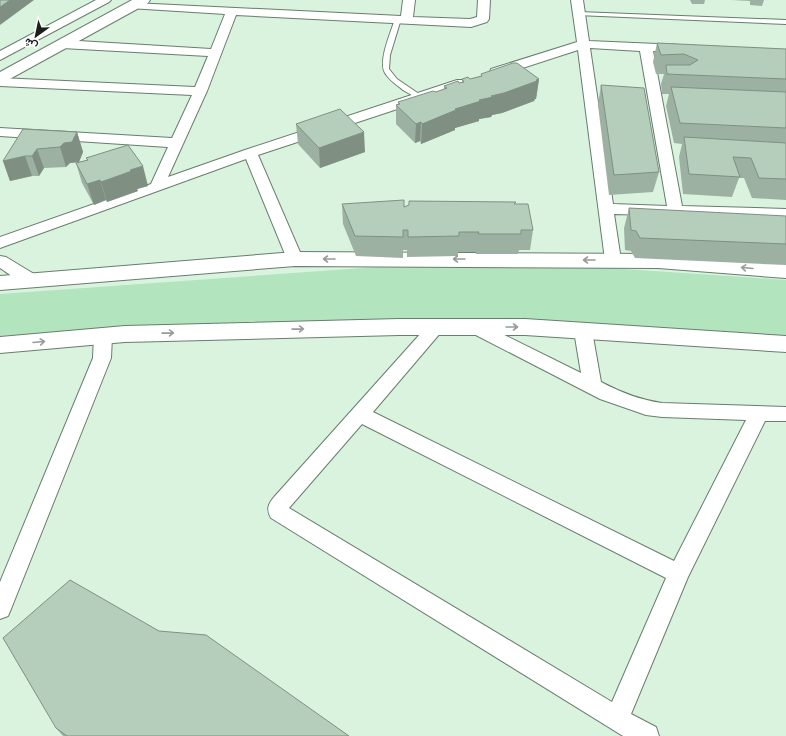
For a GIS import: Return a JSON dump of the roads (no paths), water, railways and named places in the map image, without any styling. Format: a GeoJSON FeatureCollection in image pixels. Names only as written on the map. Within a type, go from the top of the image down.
{"type":"FeatureCollection","features":[{"type":"Feature","properties":{"kind":"street"},"geometry":{"type":"LineString","coordinates":[[0,56],[105,0]]}},
{"type":"Feature","properties":{"kind":"street"},"geometry":{"type":"LineString","coordinates":[[402,19],[409,0]]}},
{"type":"Feature","properties":{"kind":"street"},"geometry":{"type":"LineString","coordinates":[[0,78],[138,3],[232,11],[476,22],[483,19],[484,0]]}},
{"type":"Feature","properties":{"kind":"street"},"geometry":{"type":"LineString","coordinates":[[577,0],[613,260]]}},
{"type":"Feature","properties":{"kind":"street"},"geometry":{"type":"LineString","coordinates":[[157,186],[200,91],[232,11]]}},
{"type":"Feature","properties":{"kind":"street"},"geometry":{"type":"LineString","coordinates":[[62,44],[214,53]]}},
{"type":"Feature","properties":{"kind":"street"},"geometry":{"type":"LineString","coordinates":[[487,75],[583,44],[693,49]]}},
{"type":"Feature","properties":{"kind":"street"},"geometry":{"type":"LineString","coordinates":[[646,47],[675,210]]}},
{"type":"Feature","properties":{"kind":"street"},"geometry":{"type":"LineString","coordinates":[[0,243],[250,153],[472,80]]}},
{"type":"Feature","properties":{"kind":"street"},"geometry":{"type":"LineString","coordinates":[[0,82],[200,91]]}},
{"type":"Feature","properties":{"kind":"street"},"geometry":{"type":"LineString","coordinates":[[655,100],[671,101]]}},
{"type":"Feature","properties":{"kind":"street"},"geometry":{"type":"LineString","coordinates":[[0,132],[177,143]]}},
{"type":"Feature","properties":{"kind":"street"},"geometry":{"type":"LineString","coordinates":[[664,148],[678,148]]}},
{"type":"Feature","properties":{"kind":"street"},"geometry":{"type":"LineString","coordinates":[[250,153],[295,259]]}},
{"type":"Feature","properties":{"kind":"street"},"geometry":{"type":"LineString","coordinates":[[606,209],[786,214]]}},
{"type":"Feature","properties":{"kind":"street"},"geometry":{"type":"LineString","coordinates":[[0,283],[295,259],[658,261],[786,271]]}},
{"type":"Feature","properties":{"kind":"street"},"geometry":{"type":"LineString","coordinates":[[0,261],[33,281]]}},
{"type":"Feature","properties":{"kind":"street"},"geometry":{"type":"LineString","coordinates":[[436,327],[282,502],[278,507],[278,512],[647,736]]}},
{"type":"Feature","properties":{"kind":"street"},"geometry":{"type":"LineString","coordinates":[[0,345],[124,334],[436,327],[525,327],[786,344]]}},
{"type":"Feature","properties":{"kind":"street"},"geometry":{"type":"LineString","coordinates":[[474,327],[624,401],[657,409],[786,414]]}},
{"type":"Feature","properties":{"kind":"street"},"geometry":{"type":"LineString","coordinates":[[583,331],[592,386]]}},
{"type":"Feature","properties":{"kind":"street"},"geometry":{"type":"LineString","coordinates":[[0,609],[102,358],[103,336]]}},
{"type":"Feature","properties":{"kind":"street"},"geometry":{"type":"LineString","coordinates":[[617,719],[679,574],[760,412]]}},
{"type":"Feature","properties":{"kind":"street"},"geometry":{"type":"LineString","coordinates":[[360,414],[679,574]]}},
{"type":"Feature","properties":{"kind":"lane"},"geometry":{"type":"LineString","coordinates":[[579,14],[786,22]]}},
{"type":"Feature","properties":{"kind":"lane"},"geometry":{"type":"LineString","coordinates":[[402,19],[386,68],[388,73],[393,78],[420,97]]}}]}
